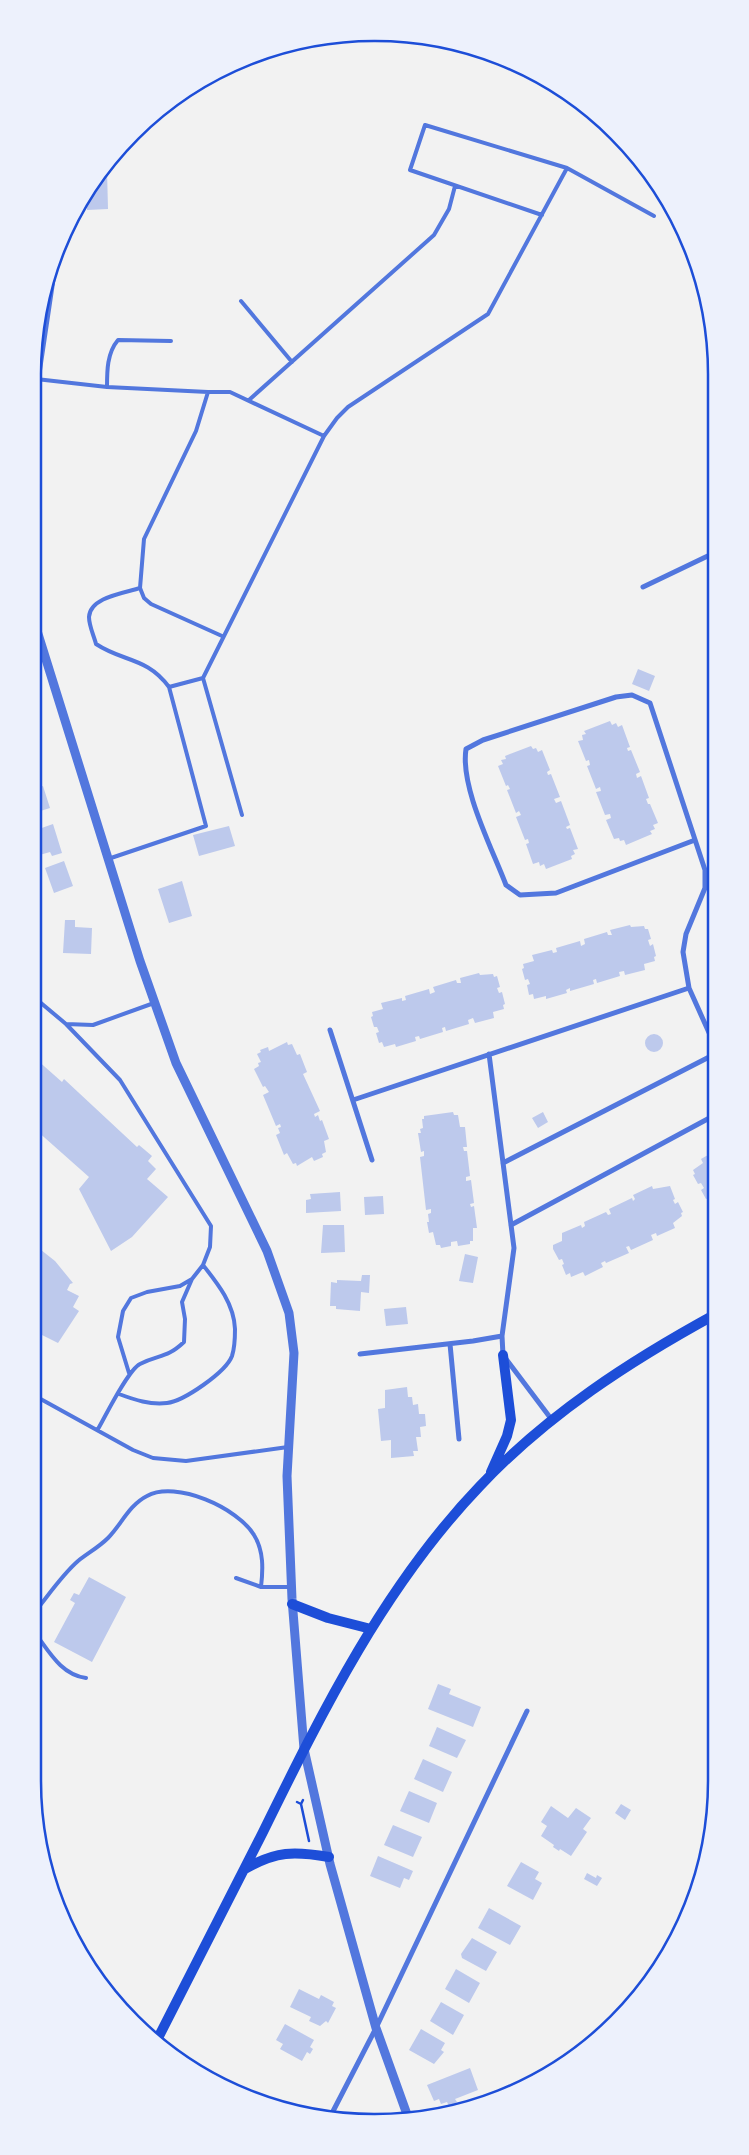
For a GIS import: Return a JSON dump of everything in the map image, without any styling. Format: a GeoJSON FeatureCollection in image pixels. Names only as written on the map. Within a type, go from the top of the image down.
{"type":"FeatureCollection","features":[{"type":"Feature","properties":{"kind":"main road"},"geometry":{"type":"LineString","coordinates":[[160,2035],[304,1749],[371,1629],[426,1549],[486,1480],[552,1420],[595,1386],[665,1342],[708,1318]]}},
{"type":"Feature","properties":{"kind":"main road"},"geometry":{"type":"LineString","coordinates":[[486,1480],[502,1450],[511,1420],[503,1355]]}},
{"type":"Feature","properties":{"kind":"main road"},"geometry":{"type":"LineString","coordinates":[[292,1604],[328,1618],[371,1629]]}},
{"type":"Feature","properties":{"kind":"main road"},"geometry":{"type":"LineString","coordinates":[[244,1869],[262,1859],[283,1853],[301,1852],[328,1856]]}},
{"type":"Feature","properties":{"kind":"street"},"geometry":{"type":"LineString","coordinates":[[643,587],[708,556]]}},
{"type":"Feature","properties":{"kind":"street"},"geometry":{"type":"LineString","coordinates":[[41,644],[108,859],[176,1063],[268,1251],[289,1313],[294,1354],[287,1476],[292,1604],[304,1749],[328,1856],[376,2028],[406,2112]]}},
{"type":"Feature","properties":{"kind":"street"},"geometry":{"type":"LineString","coordinates":[[696,840],[556,893],[520,895],[506,885],[470,790],[464,762],[466,749],[482,740],[616,697],[632,695],[650,703],[696,840],[705,870],[705,888],[686,934],[683,952],[689,988],[708,1030]]}},
{"type":"Feature","properties":{"kind":"street"},"geometry":{"type":"LineString","coordinates":[[353,1100],[689,988]]}},
{"type":"Feature","properties":{"kind":"street"},"geometry":{"type":"LineString","coordinates":[[330,1030],[372,1160]]}},
{"type":"Feature","properties":{"kind":"street"},"geometry":{"type":"LineString","coordinates":[[489,1054],[514,1248],[502,1336],[503,1355],[552,1420]]}},
{"type":"Feature","properties":{"kind":"street"},"geometry":{"type":"LineString","coordinates":[[503,1163],[708,1058]]}},
{"type":"Feature","properties":{"kind":"street"},"geometry":{"type":"LineString","coordinates":[[511,1225],[708,1119]]}},
{"type":"Feature","properties":{"kind":"street"},"geometry":{"type":"LineString","coordinates":[[360,1354],[502,1336]]}},
{"type":"Feature","properties":{"kind":"street"},"geometry":{"type":"LineString","coordinates":[[450,1344],[459,1439]]}},
{"type":"Feature","properties":{"kind":"street"},"geometry":{"type":"LineString","coordinates":[[333,2111],[376,2028],[527,1711]]}},
{"type":"Feature","properties":{"kind":"lane"},"geometry":{"type":"LineString","coordinates":[[542,215],[410,170],[425,125],[567,168],[654,216]]}},
{"type":"Feature","properties":{"kind":"lane"},"geometry":{"type":"LineString","coordinates":[[242,815],[202,678],[222,636],[324,436],[336,418],[348,407],[488,314],[567,168]]}},
{"type":"Feature","properties":{"kind":"lane"},"geometry":{"type":"LineString","coordinates":[[249,400],[434,235],[449,209],[456,186]]}},
{"type":"Feature","properties":{"kind":"lane"},"geometry":{"type":"LineString","coordinates":[[241,301],[292,362]]}},
{"type":"Feature","properties":{"kind":"lane"},"geometry":{"type":"LineString","coordinates":[[107,387],[108,365],[113,346],[118,340],[171,342]]}},
{"type":"Feature","properties":{"kind":"lane"},"geometry":{"type":"LineString","coordinates":[[41,380],[107,387],[230,392],[324,436]]}},
{"type":"Feature","properties":{"kind":"lane"},"geometry":{"type":"LineString","coordinates":[[208,392],[196,431],[144,539],[140,588],[144,598],[151,604],[222,636]]}},
{"type":"Feature","properties":{"kind":"lane"},"geometry":{"type":"LineString","coordinates":[[108,859],[206,826],[169,687],[160,674],[138,660],[107,651],[96,644],[89,618],[91,609],[99,601],[140,588]]}},
{"type":"Feature","properties":{"kind":"lane"},"geometry":{"type":"LineString","coordinates":[[169,687],[202,678]]}},
{"type":"Feature","properties":{"kind":"lane"},"geometry":{"type":"LineString","coordinates":[[66,1024],[94,1025],[155,1002]]}},
{"type":"Feature","properties":{"kind":"lane"},"geometry":{"type":"LineString","coordinates":[[41,1003],[66,1024],[120,1080],[211,1226],[210,1247],[203,1265],[192,1279],[182,1302],[185,1318],[184,1342],[172,1353],[139,1364],[130,1373],[98,1429]]}},
{"type":"Feature","properties":{"kind":"lane"},"geometry":{"type":"LineString","coordinates":[[119,1394],[144,1403],[170,1403],[213,1378],[232,1357],[235,1329],[226,1295],[203,1265]]}},
{"type":"Feature","properties":{"kind":"lane"},"geometry":{"type":"LineString","coordinates":[[130,1373],[118,1337],[123,1311],[131,1298],[147,1292],[180,1286],[192,1279]]}},
{"type":"Feature","properties":{"kind":"lane"},"geometry":{"type":"LineString","coordinates":[[41,1399],[153,1458],[186,1461],[288,1447]]}},
{"type":"Feature","properties":{"kind":"lane"},"geometry":{"type":"LineString","coordinates":[[41,1604],[77,1562],[110,1536],[134,1506],[147,1496],[164,1490],[192,1495],[221,1508],[245,1523],[259,1545],[262,1559],[261,1587]]}},
{"type":"Feature","properties":{"kind":"lane"},"geometry":{"type":"LineString","coordinates":[[236,1578],[261,1587],[291,1587]]}},
{"type":"Feature","properties":{"kind":"lane"},"geometry":{"type":"LineString","coordinates":[[41,1641],[70,1674],[86,1678]]}},
{"type":"Feature","properties":{"kind":"path"},"geometry":{"type":"LineString","coordinates":[[303,1800],[299,1803],[309,1842]]}},
{"type":"Feature","properties":{"kind":"building"},"geometry":{"type":"Polygon","coordinates":[[[107,176],[108,209],[87,210],[87,206],[97,189],[107,176]]]}},
{"type":"Feature","properties":{"kind":"building"},"geometry":{"type":"Polygon","coordinates":[[[638,669],[655,676],[649,691],[632,684],[638,669]]]}},
{"type":"Feature","properties":{"kind":"building"},"geometry":{"type":"Polygon","coordinates":[[[610,721],[612,725],[616,723],[618,727],[622,725],[630,747],[627,748],[628,751],[631,750],[640,772],[636,774],[637,778],[641,776],[649,798],[646,799],[658,823],[653,825],[655,829],[650,831],[652,834],[626,845],[624,840],[614,839],[606,820],[611,818],[610,814],[605,815],[596,792],[601,791],[600,787],[596,789],[587,766],[590,765],[589,760],[586,761],[578,741],[583,740],[582,735],[586,734],[584,731],[610,721]]]}},
{"type":"Feature","properties":{"kind":"building"},"geometry":{"type":"Polygon","coordinates":[[[531,746],[533,749],[536,748],[538,752],[542,750],[550,770],[547,772],[548,775],[551,774],[560,797],[554,799],[556,803],[561,801],[570,825],[566,827],[567,829],[570,828],[578,849],[573,850],[575,854],[571,856],[572,859],[546,869],[544,864],[540,866],[539,862],[533,864],[526,844],[529,843],[528,839],[525,840],[516,817],[521,815],[519,811],[516,813],[507,790],[510,789],[508,785],[506,786],[498,766],[503,764],[501,760],[506,759],[505,756],[531,746]]]}},
{"type":"Feature","properties":{"kind":"building"},"geometry":{"type":"Polygon","coordinates":[[[43,786],[50,808],[41,811],[41,787],[43,786]]]}},
{"type":"Feature","properties":{"kind":"building"},"geometry":{"type":"Polygon","coordinates":[[[53,824],[62,853],[52,856],[50,852],[41,855],[41,828],[53,824]]]}},
{"type":"Feature","properties":{"kind":"building"},"geometry":{"type":"Polygon","coordinates":[[[229,826],[235,846],[199,856],[193,835],[229,826]]]}},
{"type":"Feature","properties":{"kind":"building"},"geometry":{"type":"Polygon","coordinates":[[[64,861],[73,886],[54,893],[45,868],[64,861]]]}},
{"type":"Feature","properties":{"kind":"building"},"geometry":{"type":"Polygon","coordinates":[[[182,881],[192,916],[169,923],[158,889],[182,881]]]}},
{"type":"Feature","properties":{"kind":"building"},"geometry":{"type":"Polygon","coordinates":[[[65,920],[75,920],[75,927],[92,928],[91,954],[63,953],[65,920]]]}},
{"type":"Feature","properties":{"kind":"building"},"geometry":{"type":"Polygon","coordinates":[[[630,925],[631,927],[644,926],[645,929],[648,929],[651,939],[648,940],[650,946],[653,944],[656,956],[654,957],[655,961],[644,964],[645,970],[625,975],[624,971],[619,972],[620,976],[597,983],[596,979],[593,980],[594,984],[570,991],[570,988],[566,990],[567,993],[546,999],[546,996],[534,999],[533,994],[529,995],[527,985],[530,984],[528,979],[525,980],[522,969],[524,968],[523,964],[534,961],[532,955],[552,950],[553,953],[557,952],[556,948],[580,941],[581,946],[585,944],[584,939],[607,932],[608,935],[612,935],[610,930],[630,925]]]}},
{"type":"Feature","properties":{"kind":"building"},"geometry":{"type":"Polygon","coordinates":[[[479,973],[480,975],[493,974],[494,977],[497,976],[500,987],[497,988],[499,993],[502,992],[505,1004],[503,1005],[504,1009],[493,1012],[494,1018],[475,1023],[473,1018],[468,1020],[469,1024],[446,1031],[445,1027],[442,1028],[443,1032],[420,1039],[419,1036],[415,1037],[416,1041],[396,1047],[395,1044],[384,1047],[382,1042],[379,1043],[376,1033],[379,1032],[377,1027],[374,1027],[371,1017],[373,1016],[372,1012],[383,1009],[381,1003],[402,998],[402,1001],[406,1000],[405,996],[429,989],[430,994],[435,992],[433,987],[456,980],[457,983],[461,983],[460,978],[479,973]]]}},
{"type":"Feature","properties":{"kind":"building"},"geometry":{"type":"Polygon","coordinates":[[[654,1034],[660,1037],[663,1043],[660,1049],[654,1052],[648,1049],[645,1043],[648,1037],[654,1034]]]}},
{"type":"Feature","properties":{"kind":"building"},"geometry":{"type":"Polygon","coordinates":[[[287,1042],[288,1045],[292,1044],[297,1055],[300,1054],[307,1072],[303,1074],[320,1111],[314,1114],[315,1117],[318,1115],[320,1121],[322,1120],[329,1139],[324,1141],[326,1152],[322,1154],[323,1157],[314,1161],[312,1157],[297,1166],[296,1163],[293,1164],[287,1153],[284,1155],[276,1135],[280,1133],[278,1128],[281,1127],[280,1124],[276,1126],[263,1095],[269,1092],[265,1086],[263,1087],[254,1069],[261,1062],[257,1054],[261,1052],[260,1050],[268,1047],[269,1051],[287,1042]]]}},
{"type":"Feature","properties":{"kind":"building"},"geometry":{"type":"Polygon","coordinates":[[[41,1063],[62,1082],[64,1079],[137,1147],[139,1145],[152,1156],[148,1161],[156,1169],[147,1179],[168,1197],[132,1237],[111,1251],[79,1189],[89,1177],[41,1134],[41,1063]]]}},
{"type":"Feature","properties":{"kind":"building"},"geometry":{"type":"Polygon","coordinates":[[[453,1112],[454,1115],[458,1115],[460,1127],[465,1127],[467,1147],[463,1147],[464,1151],[467,1151],[470,1176],[466,1177],[466,1181],[471,1180],[474,1203],[470,1204],[471,1207],[474,1206],[477,1228],[473,1228],[473,1241],[470,1241],[470,1244],[458,1246],[457,1241],[451,1242],[451,1246],[441,1248],[440,1245],[436,1245],[433,1232],[429,1233],[427,1222],[429,1222],[428,1214],[431,1213],[431,1209],[426,1210],[420,1157],[424,1156],[424,1151],[421,1152],[418,1133],[421,1133],[420,1129],[423,1128],[422,1119],[424,1119],[424,1116],[453,1112]]]}},
{"type":"Feature","properties":{"kind":"building"},"geometry":{"type":"Polygon","coordinates":[[[543,1112],[548,1122],[538,1128],[532,1118],[543,1112]]]}},
{"type":"Feature","properties":{"kind":"building"},"geometry":{"type":"Polygon","coordinates":[[[708,1155],[708,1198],[706,1199],[701,1190],[704,1188],[701,1183],[698,1184],[693,1175],[695,1174],[693,1170],[703,1163],[701,1159],[708,1155]]]}},
{"type":"Feature","properties":{"kind":"building"},"geometry":{"type":"Polygon","coordinates":[[[652,1186],[653,1189],[670,1186],[675,1204],[678,1202],[683,1212],[681,1213],[682,1216],[673,1223],[675,1228],[657,1236],[656,1233],[651,1235],[653,1240],[631,1250],[629,1246],[626,1247],[629,1253],[606,1263],[605,1261],[601,1263],[603,1267],[585,1276],[583,1272],[571,1277],[570,1273],[566,1275],[562,1259],[559,1260],[553,1249],[553,1245],[562,1241],[562,1233],[581,1225],[582,1228],[585,1226],[584,1222],[606,1212],[608,1215],[611,1214],[609,1209],[632,1198],[633,1201],[635,1199],[633,1195],[652,1186]]]}},
{"type":"Feature","properties":{"kind":"building"},"geometry":{"type":"Polygon","coordinates":[[[340,1192],[341,1211],[306,1213],[306,1200],[311,1199],[310,1194],[340,1192]]]}},
{"type":"Feature","properties":{"kind":"building"},"geometry":{"type":"Polygon","coordinates":[[[383,1196],[384,1214],[365,1215],[364,1197],[383,1196]]]}},
{"type":"Feature","properties":{"kind":"building"},"geometry":{"type":"Polygon","coordinates":[[[323,1225],[344,1225],[345,1252],[321,1253],[323,1225]]]}},
{"type":"Feature","properties":{"kind":"building"},"geometry":{"type":"Polygon","coordinates":[[[41,1250],[55,1261],[73,1283],[70,1284],[67,1290],[79,1296],[73,1307],[79,1311],[58,1343],[42,1335],[41,1337],[41,1250]]]}},
{"type":"Feature","properties":{"kind":"building"},"geometry":{"type":"Polygon","coordinates":[[[465,1254],[478,1257],[473,1283],[459,1281],[465,1254]]]}},
{"type":"Feature","properties":{"kind":"building"},"geometry":{"type":"Polygon","coordinates":[[[362,1275],[370,1275],[369,1293],[361,1292],[360,1311],[336,1309],[336,1306],[330,1306],[331,1282],[337,1283],[337,1280],[361,1281],[362,1275]]]}},
{"type":"Feature","properties":{"kind":"building"},"geometry":{"type":"Polygon","coordinates":[[[406,1307],[408,1324],[386,1326],[384,1309],[406,1307]]]}},
{"type":"Feature","properties":{"kind":"building"},"geometry":{"type":"Polygon","coordinates":[[[407,1387],[408,1397],[412,1397],[413,1405],[418,1404],[419,1414],[425,1414],[426,1426],[420,1427],[421,1437],[416,1437],[418,1451],[413,1451],[414,1456],[391,1458],[391,1440],[381,1441],[378,1409],[385,1408],[385,1390],[407,1387]]]}},
{"type":"Feature","properties":{"kind":"building"},"geometry":{"type":"Polygon","coordinates":[[[89,1577],[126,1597],[92,1662],[54,1642],[75,1603],[70,1600],[74,1593],[79,1595],[89,1577]]]}},
{"type":"Feature","properties":{"kind":"building"},"geometry":{"type":"Polygon","coordinates":[[[438,1684],[451,1689],[449,1694],[481,1707],[473,1727],[428,1709],[438,1684]]]}},
{"type":"Feature","properties":{"kind":"building"},"geometry":{"type":"Polygon","coordinates":[[[437,1727],[466,1740],[457,1758],[429,1746],[437,1727]]]}},
{"type":"Feature","properties":{"kind":"building"},"geometry":{"type":"Polygon","coordinates":[[[423,1759],[452,1772],[443,1792],[414,1779],[423,1759]]]}},
{"type":"Feature","properties":{"kind":"building"},"geometry":{"type":"Polygon","coordinates":[[[409,1791],[437,1803],[429,1823],[400,1811],[409,1791]]]}},
{"type":"Feature","properties":{"kind":"building"},"geometry":{"type":"Polygon","coordinates":[[[621,1804],[631,1810],[625,1820],[615,1813],[621,1804]]]}},
{"type":"Feature","properties":{"kind":"building"},"geometry":{"type":"Polygon","coordinates":[[[551,1806],[568,1818],[576,1808],[591,1818],[583,1829],[587,1832],[571,1856],[553,1847],[554,1845],[541,1836],[547,1826],[541,1822],[551,1806]]]}},
{"type":"Feature","properties":{"kind":"building"},"geometry":{"type":"Polygon","coordinates":[[[393,1825],[422,1837],[413,1857],[384,1845],[393,1825]]]}},
{"type":"Feature","properties":{"kind":"building"},"geometry":{"type":"Polygon","coordinates":[[[378,1856],[413,1871],[409,1880],[404,1878],[400,1888],[370,1876],[378,1856]]]}},
{"type":"Feature","properties":{"kind":"building"},"geometry":{"type":"Polygon","coordinates":[[[521,1862],[539,1872],[535,1879],[542,1883],[533,1900],[507,1886],[521,1862]]]}},
{"type":"Feature","properties":{"kind":"building"},"geometry":{"type":"Polygon","coordinates":[[[587,1873],[596,1878],[597,1875],[602,1878],[597,1886],[584,1879],[587,1873]]]}},
{"type":"Feature","properties":{"kind":"building"},"geometry":{"type":"Polygon","coordinates":[[[489,1908],[521,1926],[510,1945],[478,1928],[489,1908]]]}},
{"type":"Feature","properties":{"kind":"building"},"geometry":{"type":"Polygon","coordinates":[[[472,1938],[497,1952],[486,1971],[462,1958],[461,1954],[472,1938]]]}},
{"type":"Feature","properties":{"kind":"building"},"geometry":{"type":"Polygon","coordinates":[[[456,1969],[480,1983],[469,2003],[445,1989],[456,1969]]]}},
{"type":"Feature","properties":{"kind":"building"},"geometry":{"type":"Polygon","coordinates":[[[299,1989],[319,1999],[321,1995],[334,2002],[332,2006],[336,2008],[328,2023],[326,2021],[320,2026],[309,2021],[311,2017],[290,2007],[299,1989]]]}},
{"type":"Feature","properties":{"kind":"building"},"geometry":{"type":"Polygon","coordinates":[[[441,2002],[464,2015],[453,2035],[430,2021],[441,2002]]]}},
{"type":"Feature","properties":{"kind":"building"},"geometry":{"type":"Polygon","coordinates":[[[285,2024],[314,2040],[310,2047],[313,2049],[310,2054],[307,2052],[302,2061],[280,2049],[283,2044],[276,2040],[285,2024]]]}},
{"type":"Feature","properties":{"kind":"building"},"geometry":{"type":"Polygon","coordinates":[[[421,2029],[445,2043],[441,2050],[444,2052],[434,2064],[409,2050],[421,2029]]]}},
{"type":"Feature","properties":{"kind":"building"},"geometry":{"type":"Polygon","coordinates":[[[470,2068],[478,2090],[455,2099],[457,2102],[448,2105],[447,2102],[441,2104],[439,2099],[434,2101],[427,2085],[470,2068]]]}}]}
